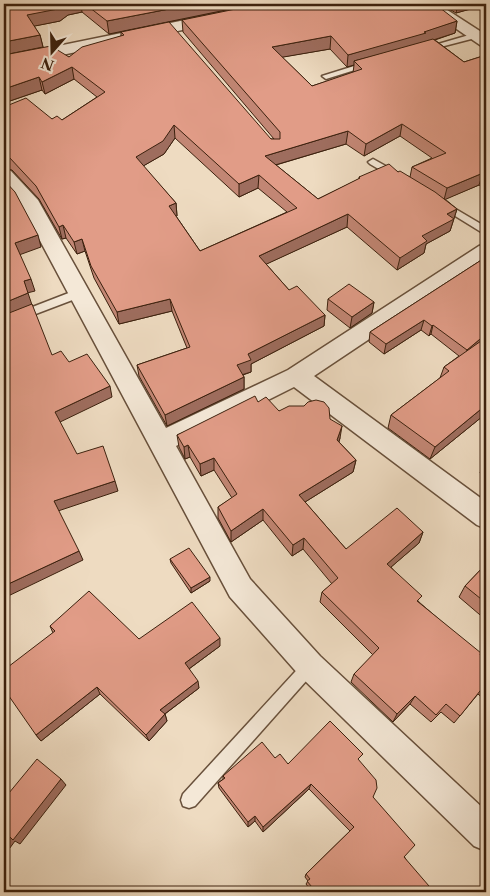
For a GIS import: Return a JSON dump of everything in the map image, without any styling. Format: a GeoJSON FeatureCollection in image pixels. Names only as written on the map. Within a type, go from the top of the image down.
{"type":"FeatureCollection","features":[{"type":"Feature","properties":{"kind":"street"},"geometry":{"type":"LineString","coordinates":[[4,62],[175,32],[284,4]]}},
{"type":"Feature","properties":{"kind":"street"},"geometry":{"type":"LineString","coordinates":[[428,4],[481,39]]}},
{"type":"Feature","properties":{"kind":"street"},"geometry":{"type":"LineString","coordinates":[[4,175],[28,200],[240,588],[310,666],[486,834]]}},
{"type":"Feature","properties":{"kind":"street"},"geometry":{"type":"LineString","coordinates":[[161,442],[296,376],[486,251]]}},
{"type":"Feature","properties":{"kind":"street"},"geometry":{"type":"LineString","coordinates":[[296,376],[486,517]]}},
{"type":"Feature","properties":{"kind":"lane"},"geometry":{"type":"LineString","coordinates":[[420,50],[481,39]]}},
{"type":"Feature","properties":{"kind":"lane"},"geometry":{"type":"LineString","coordinates":[[326,76],[382,61]]}},
{"type":"Feature","properties":{"kind":"lane"},"geometry":{"type":"LineString","coordinates":[[373,162],[406,182]]}},
{"type":"Feature","properties":{"kind":"lane"},"geometry":{"type":"LineString","coordinates":[[430,197],[486,232]]}},
{"type":"Feature","properties":{"kind":"lane"},"geometry":{"type":"LineString","coordinates":[[4,322],[79,293]]}},
{"type":"Feature","properties":{"kind":"lane"},"geometry":{"type":"LineString","coordinates":[[189,800],[310,666]]}},
{"type":"Feature","properties":{"kind":"building"},"geometry":{"type":"Polygon","coordinates":[[[4,4],[65,4],[58,9],[27,15],[40,35],[4,42],[4,4]]]}},
{"type":"Feature","properties":{"kind":"building"},"geometry":{"type":"Polygon","coordinates":[[[85,4],[195,4],[107,21],[85,4]]]}},
{"type":"Feature","properties":{"kind":"building"},"geometry":{"type":"Polygon","coordinates":[[[260,4],[435,4],[457,21],[424,32],[426,33],[348,55],[331,36],[272,47],[312,86],[362,69],[354,61],[433,39],[464,62],[486,55],[486,175],[483,173],[447,188],[412,167],[446,153],[402,124],[366,144],[348,131],[265,156],[318,199],[359,177],[389,164],[398,172],[400,171],[435,192],[457,209],[447,214],[454,219],[422,236],[427,241],[400,258],[348,214],[259,256],[289,290],[297,286],[325,315],[248,354],[251,360],[237,365],[244,377],[165,415],[137,365],[190,347],[170,299],[117,312],[91,266],[82,239],[74,242],[63,225],[59,227],[36,186],[9,157],[4,156],[4,107],[26,98],[52,119],[57,116],[62,120],[105,92],[72,67],[42,82],[39,77],[4,89],[4,55],[51,46],[69,57],[82,47],[124,35],[121,32],[169,22],[271,139],[280,139],[280,132],[182,20],[260,4]],[[174,125],[163,141],[136,157],[176,203],[169,206],[200,251],[297,208],[259,175],[239,184],[174,125]]]}},
{"type":"Feature","properties":{"kind":"building"},"geometry":{"type":"Polygon","coordinates":[[[4,180],[15,192],[38,235],[15,243],[31,279],[24,281],[28,293],[4,303],[4,180]]]}},
{"type":"Feature","properties":{"kind":"building"},"geometry":{"type":"Polygon","coordinates":[[[486,257],[486,334],[467,350],[424,320],[386,344],[370,332],[486,257]]]}},
{"type":"Feature","properties":{"kind":"building"},"geometry":{"type":"Polygon","coordinates":[[[349,284],[374,302],[352,317],[328,299],[349,284]]]}},
{"type":"Feature","properties":{"kind":"building"},"geometry":{"type":"Polygon","coordinates":[[[32,304],[52,355],[61,351],[69,362],[87,354],[110,386],[55,412],[77,454],[103,446],[115,481],[54,501],[79,551],[4,586],[4,315],[32,304]]]}},
{"type":"Feature","properties":{"kind":"building"},"geometry":{"type":"Polygon","coordinates":[[[481,341],[486,345],[486,405],[435,447],[391,415],[449,371],[444,367],[481,341]]]}},
{"type":"Feature","properties":{"kind":"building"},"geometry":{"type":"Polygon","coordinates":[[[255,396],[258,402],[266,397],[279,411],[289,406],[304,406],[308,402],[316,400],[324,402],[329,408],[330,419],[342,426],[337,440],[356,460],[299,495],[346,549],[397,508],[423,532],[387,564],[422,596],[417,601],[481,653],[480,655],[486,660],[486,687],[484,686],[460,716],[446,704],[436,715],[415,696],[397,714],[354,674],[379,648],[322,592],[338,578],[304,538],[293,545],[263,509],[231,531],[218,507],[237,494],[214,458],[200,464],[188,445],[184,447],[177,435],[255,396]]]}},
{"type":"Feature","properties":{"kind":"building"},"geometry":{"type":"Polygon","coordinates":[[[189,548],[210,577],[191,588],[170,559],[189,548]]]}},
{"type":"Feature","properties":{"kind":"building"},"geometry":{"type":"Polygon","coordinates":[[[486,564],[486,603],[465,586],[486,564]]]}},
{"type":"Feature","properties":{"kind":"building"},"geometry":{"type":"Polygon","coordinates":[[[89,591],[139,639],[192,602],[220,638],[185,663],[198,681],[160,710],[165,714],[146,735],[97,687],[36,735],[4,689],[4,670],[55,631],[50,626],[89,591]]]}},
{"type":"Feature","properties":{"kind":"building"},"geometry":{"type":"Polygon","coordinates":[[[330,721],[363,754],[358,759],[376,780],[377,788],[373,797],[415,845],[404,857],[429,886],[423,892],[316,892],[307,881],[310,879],[306,874],[354,827],[311,784],[263,827],[255,816],[248,822],[218,783],[225,778],[223,776],[262,742],[275,758],[280,754],[288,764],[330,721]]]}},
{"type":"Feature","properties":{"kind":"building"},"geometry":{"type":"Polygon","coordinates":[[[37,759],[61,779],[13,840],[9,836],[4,842],[4,799],[37,759]]]}},
{"type":"Feature","properties":{"kind":"building"},"geometry":{"type":"Polygon","coordinates":[[[486,881],[486,892],[482,889],[486,881]]]}}]}
